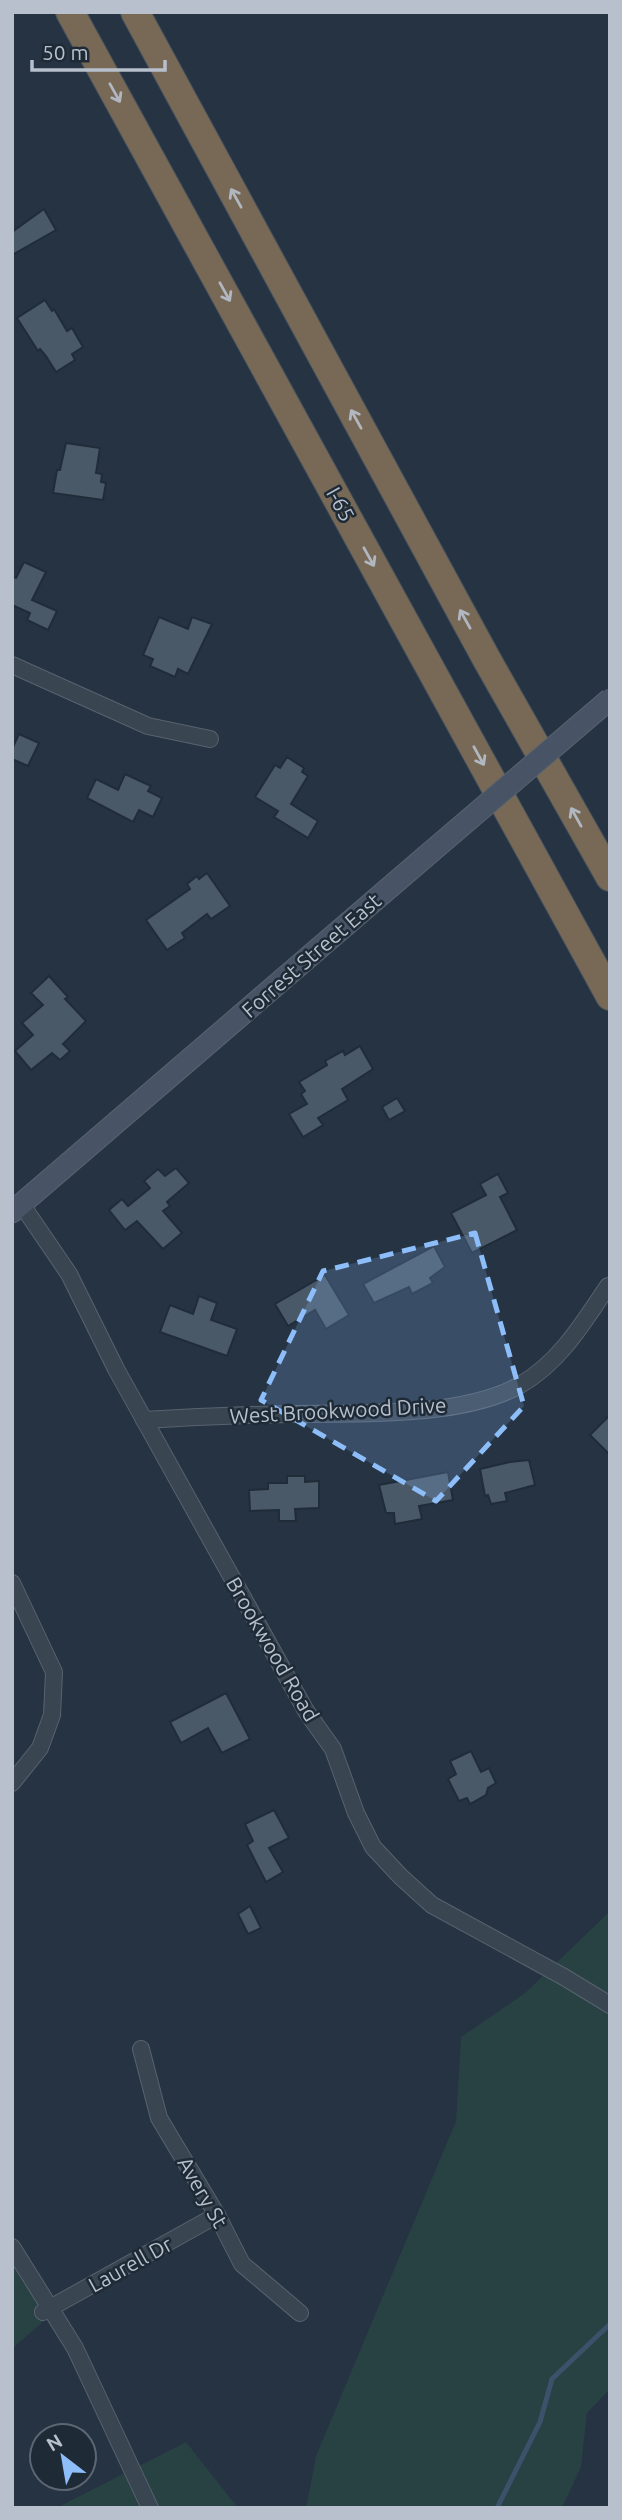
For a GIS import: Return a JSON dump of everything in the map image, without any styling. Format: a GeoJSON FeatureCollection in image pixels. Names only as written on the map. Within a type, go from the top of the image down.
{"type":"FeatureCollection","features":[{"type":"Feature","properties":{"kind":"highway","name":"I-65"},"geometry":{"type":"LineString","coordinates":[[70,12],[610,996]]}},
{"type":"Feature","properties":{"kind":"highway"},"geometry":{"type":"LineString","coordinates":[[135,12],[479,646],[610,877]]}},
{"type":"Feature","properties":{"kind":"street"},"geometry":{"type":"LineString","coordinates":[[12,665],[148,726],[210,739]]}},
{"type":"Feature","properties":{"kind":"street","name":"Forrest Street East"},"geometry":{"type":"LineString","coordinates":[[17,1208],[610,699]]}},
{"type":"Feature","properties":{"kind":"street","name":"Brookwood Road"},"geometry":{"type":"LineString","coordinates":[[17,1208],[69,1274],[144,1420],[306,1711],[333,1749],[356,1813],[373,1847],[432,1905],[610,2005]]}},
{"type":"Feature","properties":{"kind":"street","name":"West Brookwood Drive"},"geometry":{"type":"LineString","coordinates":[[144,1420],[220,1415],[368,1412],[434,1408],[478,1401],[519,1385],[554,1360],[582,1326],[608,1286]]}},
{"type":"Feature","properties":{"kind":"street"},"geometry":{"type":"LineString","coordinates":[[12,1583],[54,1672],[52,1715],[40,1748],[12,1783]]}},
{"type":"Feature","properties":{"kind":"street","name":"Avery St"},"geometry":{"type":"LineString","coordinates":[[141,2049],[159,2118],[217,2215],[242,2264],[300,2313]]}},
{"type":"Feature","properties":{"kind":"street","name":"Laurell Dr"},"geometry":{"type":"LineString","coordinates":[[46,2310],[217,2215]]}},
{"type":"Feature","properties":{"kind":"street"},"geometry":{"type":"LineString","coordinates":[[12,2247],[46,2310],[75,2348],[150,2508]]}},
{"type":"Feature","properties":{"kind":"highlighted area"},"geometry":{"type":"Polygon","coordinates":[[[475,1233],[524,1406],[436,1501],[261,1400],[323,1271],[475,1233]]]}},
{"type":"Feature","properties":{"kind":"green space"},"geometry":{"type":"Polygon","coordinates":[[[610,1911],[610,2389],[587,2413],[581,2467],[562,2508],[306,2508],[316,2456],[456,2121],[461,2037],[525,1993],[610,1911]]]}},
{"type":"Feature","properties":{"kind":"green space"},"geometry":{"type":"Polygon","coordinates":[[[12,2261],[46,2319],[12,2349],[12,2261]]]}},
{"type":"Feature","properties":{"kind":"green space"},"geometry":{"type":"Polygon","coordinates":[[[186,2442],[238,2508],[56,2508],[88,2492],[98,2492],[98,2487],[186,2442]]]}},
{"type":"Feature","properties":{"kind":"building"},"geometry":{"type":"Polygon","coordinates":[[[44,209],[56,230],[12,255],[12,232],[44,209]]]}},
{"type":"Feature","properties":{"kind":"building"},"geometry":{"type":"Polygon","coordinates":[[[45,300],[52,311],[54,309],[67,331],[72,328],[83,347],[72,354],[75,360],[56,372],[40,349],[38,351],[17,318],[45,300]]]}},
{"type":"Feature","properties":{"kind":"building"},"geometry":{"type":"Polygon","coordinates":[[[66,443],[100,448],[96,473],[102,474],[101,482],[106,483],[103,500],[53,493],[66,443]]]}},
{"type":"Feature","properties":{"kind":"building"},"geometry":{"type":"Polygon","coordinates":[[[24,562],[46,572],[32,600],[57,611],[48,630],[27,620],[30,613],[12,605],[12,576],[16,578],[24,562]]]}},
{"type":"Feature","properties":{"kind":"building"},"geometry":{"type":"Polygon","coordinates":[[[159,617],[188,629],[192,617],[212,624],[188,674],[178,669],[175,677],[150,666],[153,659],[143,655],[159,617]]]}},
{"type":"Feature","properties":{"kind":"building"},"geometry":{"type":"Polygon","coordinates":[[[19,734],[39,743],[28,766],[12,759],[12,749],[19,734]]]}},
{"type":"Feature","properties":{"kind":"building"},"geometry":{"type":"Polygon","coordinates":[[[287,757],[304,768],[302,772],[308,776],[291,804],[318,821],[308,838],[274,817],[278,811],[255,797],[275,765],[280,768],[287,757]]]}},
{"type":"Feature","properties":{"kind":"building"},"geometry":{"type":"Polygon","coordinates":[[[125,774],[151,786],[148,791],[162,798],[153,817],[139,810],[133,822],[87,798],[96,779],[118,790],[125,774]]]}},
{"type":"Feature","properties":{"kind":"building"},"geometry":{"type":"Polygon","coordinates":[[[207,873],[230,906],[211,919],[207,914],[182,933],[185,938],[167,950],[146,920],[190,889],[187,884],[197,876],[199,879],[207,873]]]}},
{"type":"Feature","properties":{"kind":"building"},"geometry":{"type":"Polygon","coordinates":[[[49,976],[68,997],[65,999],[86,1021],[63,1044],[70,1051],[60,1060],[52,1053],[31,1070],[15,1051],[33,1035],[22,1023],[43,1005],[31,993],[49,976]]]}},
{"type":"Feature","properties":{"kind":"building"},"geometry":{"type":"Polygon","coordinates":[[[360,1046],[373,1069],[342,1089],[348,1100],[318,1118],[323,1125],[303,1137],[289,1114],[307,1104],[301,1094],[305,1091],[299,1082],[327,1065],[325,1061],[343,1051],[345,1055],[360,1046]]]}},
{"type":"Feature","properties":{"kind":"building"},"geometry":{"type":"Polygon","coordinates":[[[397,1098],[405,1111],[389,1120],[382,1107],[397,1098]]]}},
{"type":"Feature","properties":{"kind":"building"},"geometry":{"type":"Polygon","coordinates":[[[176,1168],[189,1183],[167,1202],[170,1206],[163,1211],[182,1233],[163,1249],[137,1221],[125,1230],[109,1210],[122,1199],[128,1206],[150,1188],[144,1181],[158,1169],[165,1176],[176,1168]]]}},
{"type":"Feature","properties":{"kind":"building"},"geometry":{"type":"Polygon","coordinates":[[[498,1174],[508,1193],[500,1197],[517,1230],[472,1253],[451,1213],[486,1195],[480,1184],[498,1174]]]}},
{"type":"Feature","properties":{"kind":"building"},"geometry":{"type":"Polygon","coordinates":[[[434,1246],[445,1267],[430,1278],[433,1283],[412,1294],[409,1287],[374,1303],[363,1284],[434,1246]]]}},
{"type":"Feature","properties":{"kind":"building"},"geometry":{"type":"Polygon","coordinates":[[[325,1275],[349,1315],[326,1329],[315,1310],[288,1326],[275,1304],[325,1275]]]}},
{"type":"Feature","properties":{"kind":"building"},"geometry":{"type":"Polygon","coordinates":[[[199,1296],[217,1303],[211,1320],[237,1329],[227,1356],[160,1332],[170,1305],[193,1314],[199,1296]]]}},
{"type":"Feature","properties":{"kind":"building"},"geometry":{"type":"Polygon","coordinates":[[[610,1415],[610,1455],[590,1435],[610,1415]]]}},
{"type":"Feature","properties":{"kind":"building"},"geometry":{"type":"Polygon","coordinates":[[[529,1460],[535,1485],[505,1493],[507,1501],[491,1504],[488,1495],[485,1496],[480,1469],[529,1460]]]}},
{"type":"Feature","properties":{"kind":"building"},"geometry":{"type":"Polygon","coordinates":[[[448,1472],[453,1500],[419,1506],[422,1519],[395,1524],[394,1513],[386,1513],[379,1485],[448,1472]]]}},
{"type":"Feature","properties":{"kind":"building"},"geometry":{"type":"Polygon","coordinates":[[[287,1476],[305,1476],[305,1482],[319,1481],[319,1508],[295,1509],[296,1521],[279,1521],[279,1510],[250,1511],[249,1490],[268,1489],[268,1483],[287,1483],[287,1476]]]}},
{"type":"Feature","properties":{"kind":"building"},"geometry":{"type":"Polygon","coordinates":[[[226,1693],[250,1739],[222,1753],[208,1728],[181,1743],[170,1722],[226,1693]]]}},
{"type":"Feature","properties":{"kind":"building"},"geometry":{"type":"Polygon","coordinates":[[[471,1751],[481,1772],[489,1768],[496,1783],[488,1788],[486,1795],[470,1804],[467,1798],[459,1801],[448,1779],[456,1774],[450,1761],[471,1751]]]}},
{"type":"Feature","properties":{"kind":"building"},"geometry":{"type":"Polygon","coordinates":[[[274,1810],[289,1838],[269,1848],[283,1872],[266,1882],[247,1845],[253,1841],[245,1824],[274,1810]]]}},
{"type":"Feature","properties":{"kind":"building"},"geometry":{"type":"Polygon","coordinates":[[[250,1906],[261,1928],[248,1934],[238,1914],[250,1906]]]}},
{"type":"Feature","properties":{"kind":"waterway"},"geometry":{"type":"LineString","coordinates":[[497,2508],[540,2422],[552,2379],[610,2324]]}}]}
